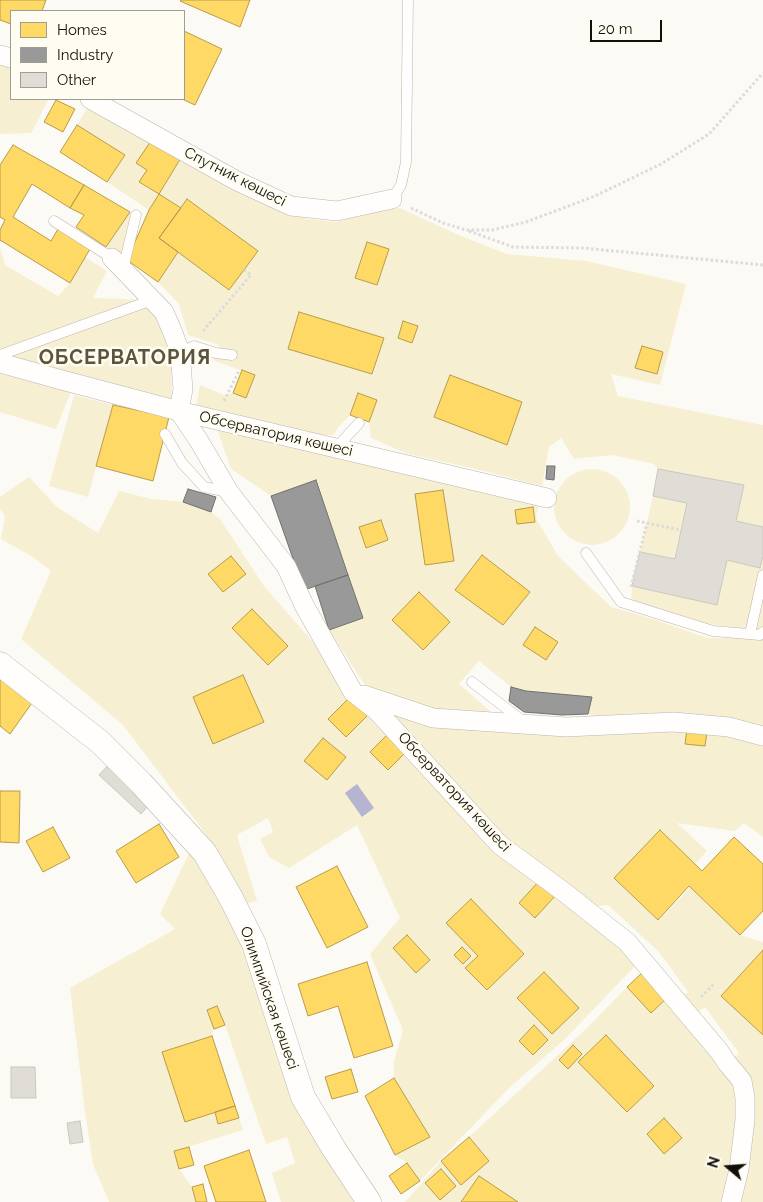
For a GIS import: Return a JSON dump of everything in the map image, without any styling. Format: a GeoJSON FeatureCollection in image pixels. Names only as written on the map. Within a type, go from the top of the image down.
{"type":"FeatureCollection","features":[{"type":"Feature","properties":{"kind":"street","name":"Спутник көшесі"},"geometry":{"type":"LineString","coordinates":[[92,100],[237,181],[291,206],[337,211],[392,199]]}},
{"type":"Feature","properties":{"kind":"street","name":"Обсерватория көшесі"},"geometry":{"type":"LineString","coordinates":[[118,264],[164,312],[173,333],[187,349],[179,411],[229,492],[286,566],[304,605],[353,692],[377,711],[500,846],[564,892],[627,942],[742,1081],[745,1098],[745,1120],[739,1169],[731,1202]]}},
{"type":"Feature","properties":{"kind":"street","name":"Обсерватория көшесі"},"geometry":{"type":"LineString","coordinates":[[0,363],[58,380],[215,420],[547,498]]}},
{"type":"Feature","properties":{"kind":"street","name":"Олимпийская көшесі"},"geometry":{"type":"LineString","coordinates":[[0,664],[100,742],[141,783],[205,854],[231,898],[254,944],[303,1096],[334,1150],[369,1202]]}},
{"type":"Feature","properties":{"kind":"street"},"geometry":{"type":"LineString","coordinates":[[353,692],[433,718],[566,727],[674,722],[729,727],[763,736]]}},
{"type":"Feature","properties":{"kind":"lane"},"geometry":{"type":"LineString","coordinates":[[392,199],[401,186],[406,162],[408,0]]}},
{"type":"Feature","properties":{"kind":"lane"},"geometry":{"type":"LineString","coordinates":[[54,221],[118,264],[136,215]]}},
{"type":"Feature","properties":{"kind":"lane"},"geometry":{"type":"LineString","coordinates":[[0,355],[152,300]]}},
{"type":"Feature","properties":{"kind":"lane"},"geometry":{"type":"LineString","coordinates":[[187,349],[232,355]]}},
{"type":"Feature","properties":{"kind":"lane"},"geometry":{"type":"LineString","coordinates":[[336,448],[359,423]]}},
{"type":"Feature","properties":{"kind":"lane"},"geometry":{"type":"LineString","coordinates":[[165,434],[182,463],[204,487],[229,492]]}},
{"type":"Feature","properties":{"kind":"lane"},"geometry":{"type":"LineString","coordinates":[[586,553],[621,602],[712,631],[760,635],[763,632]]}},
{"type":"Feature","properties":{"kind":"lane"},"geometry":{"type":"LineString","coordinates":[[750,634],[763,575]]}},
{"type":"Feature","properties":{"kind":"lane"},"geometry":{"type":"LineString","coordinates":[[472,682],[527,724]]}},
{"type":"Feature","properties":{"kind":"path"},"geometry":{"type":"LineString","coordinates":[[466,230],[492,230],[526,222],[595,196],[661,164],[709,134],[763,73]]}},
{"type":"Feature","properties":{"kind":"path"},"geometry":{"type":"LineString","coordinates":[[392,199],[443,222],[513,246],[583,248],[763,265]]}},
{"type":"Feature","properties":{"kind":"path"},"geometry":{"type":"LineString","coordinates":[[187,349],[250,275],[244,270]]}},
{"type":"Feature","properties":{"kind":"path"},"geometry":{"type":"LineString","coordinates":[[215,420],[245,358],[232,355]]}},
{"type":"Feature","properties":{"kind":"path"},"geometry":{"type":"LineString","coordinates":[[637,521],[681,530]]}},
{"type":"Feature","properties":{"kind":"path"},"geometry":{"type":"LineString","coordinates":[[627,604],[647,523]]}},
{"type":"Feature","properties":{"kind":"shaded area"},"geometry":{"type":"Polygon","coordinates":[[[0,62],[10,66],[10,100],[48,100],[31,133],[0,134],[0,62]]]}},
{"type":"Feature","properties":{"kind":"shaded area"},"geometry":{"type":"Polygon","coordinates":[[[89,105],[153,138],[147,170],[139,183],[158,194],[182,156],[236,189],[308,219],[336,222],[381,210],[400,208],[461,236],[507,254],[586,261],[686,284],[660,385],[611,374],[618,396],[763,425],[763,527],[736,521],[744,485],[658,469],[654,464],[612,455],[574,459],[561,438],[549,447],[542,486],[408,454],[371,438],[369,422],[377,400],[359,393],[350,415],[334,435],[300,435],[196,406],[200,385],[224,395],[233,393],[246,398],[255,376],[213,360],[219,345],[188,335],[179,304],[158,282],[178,252],[229,290],[258,251],[187,199],[181,208],[159,195],[149,210],[107,182],[124,155],[77,125],[89,105]],[[367,242],[355,278],[377,285],[389,250],[367,242]],[[299,312],[288,349],[373,374],[384,338],[299,312]],[[450,375],[434,417],[507,444],[522,402],[450,375]]]}},
{"type":"Feature","properties":{"kind":"shaded area"},"geometry":{"type":"Polygon","coordinates":[[[130,212],[133,217],[122,259],[112,258],[106,247],[130,212]]]}},
{"type":"Feature","properties":{"kind":"shaded area"},"geometry":{"type":"Polygon","coordinates":[[[0,248],[5,265],[58,296],[70,283],[85,257],[107,271],[93,298],[152,300],[171,355],[172,404],[0,357],[0,248]]]}},
{"type":"Feature","properties":{"kind":"shaded area"},"geometry":{"type":"Polygon","coordinates":[[[0,372],[72,389],[56,429],[0,412],[0,372]]]}},
{"type":"Feature","properties":{"kind":"shaded area"},"geometry":{"type":"Polygon","coordinates":[[[74,395],[113,405],[88,497],[49,486],[74,395]]]}},
{"type":"Feature","properties":{"kind":"shaded area"},"geometry":{"type":"Polygon","coordinates":[[[216,426],[373,466],[470,483],[539,502],[536,518],[558,556],[611,607],[707,638],[731,638],[745,630],[694,621],[631,602],[632,586],[717,605],[727,560],[760,568],[763,556],[763,837],[744,823],[735,831],[677,823],[707,851],[695,864],[660,830],[614,878],[658,921],[690,888],[740,935],[763,942],[763,950],[721,996],[763,1035],[763,1202],[405,1202],[441,1161],[461,1185],[489,1161],[469,1137],[587,1028],[627,987],[651,1012],[668,997],[736,1081],[727,1063],[739,1053],[705,1007],[691,1017],[677,1001],[688,992],[659,952],[608,905],[583,908],[564,892],[572,887],[507,838],[500,845],[411,749],[418,743],[380,708],[383,706],[440,724],[446,719],[566,727],[618,724],[588,714],[592,697],[526,691],[511,687],[479,661],[459,684],[490,711],[478,717],[433,714],[370,693],[329,630],[363,618],[317,480],[271,496],[231,469],[216,426]],[[381,520],[359,527],[366,548],[388,540],[381,520]],[[482,555],[455,590],[503,625],[529,592],[482,555]],[[606,1035],[578,1062],[627,1112],[654,1086],[606,1035]]]}},
{"type":"Feature","properties":{"kind":"shaded area"},"geometry":{"type":"Polygon","coordinates":[[[592,469],[607,472],[619,480],[627,492],[630,507],[627,522],[619,534],[607,542],[592,545],[577,542],[565,534],[557,522],[554,507],[557,492],[565,480],[577,472],[592,469]]]}},
{"type":"Feature","properties":{"kind":"shaded area"},"geometry":{"type":"Polygon","coordinates":[[[29,477],[57,507],[98,533],[119,491],[152,499],[183,502],[211,512],[220,519],[264,586],[312,641],[350,697],[328,719],[346,737],[368,715],[540,880],[519,904],[535,918],[556,895],[587,918],[637,964],[564,1040],[510,1087],[420,1181],[407,1163],[395,1155],[430,1137],[394,1078],[394,1061],[403,1030],[370,954],[400,918],[357,825],[289,868],[269,857],[260,839],[273,832],[268,818],[237,835],[257,901],[244,904],[214,845],[123,725],[21,639],[51,571],[33,557],[1,539],[5,517],[0,509],[0,497],[29,477]],[[471,899],[446,923],[478,956],[466,968],[487,990],[524,954],[471,899]],[[407,935],[393,948],[416,973],[429,961],[407,935]]]}},
{"type":"Feature","properties":{"kind":"shaded area"},"geometry":{"type":"Polygon","coordinates":[[[653,496],[687,503],[675,559],[640,552],[653,496]]]}},
{"type":"Feature","properties":{"kind":"shaded area"},"geometry":{"type":"Polygon","coordinates":[[[191,849],[203,861],[364,1202],[281,1202],[272,1173],[295,1163],[287,1137],[266,1144],[217,1006],[207,1011],[214,1029],[212,1036],[163,1052],[215,1112],[218,1124],[239,1118],[243,1130],[174,1151],[179,1169],[192,1187],[196,1202],[109,1202],[93,1164],[70,988],[175,929],[160,914],[191,849]]]}},
{"type":"Feature","properties":{"kind":"water"},"geometry":{"type":"Polygon","coordinates":[[[357,784],[374,808],[362,817],[345,793],[357,784]]]}},
{"type":"Feature","properties":{"kind":"building: Homes"},"geometry":{"type":"Polygon","coordinates":[[[0,0],[46,0],[42,10],[10,10],[10,24],[0,20],[0,0]]]}},
{"type":"Feature","properties":{"kind":"building: Homes"},"geometry":{"type":"Polygon","coordinates":[[[181,0],[250,0],[240,27],[181,0]]]}},
{"type":"Feature","properties":{"kind":"building: Homes"},"geometry":{"type":"Polygon","coordinates":[[[185,31],[222,49],[195,105],[184,100],[185,31]]]}},
{"type":"Feature","properties":{"kind":"building: Homes"},"geometry":{"type":"Polygon","coordinates":[[[56,100],[75,109],[63,132],[44,122],[56,100]]]}},
{"type":"Feature","properties":{"kind":"building: Homes"},"geometry":{"type":"Polygon","coordinates":[[[77,125],[125,155],[107,182],[60,152],[77,125]]]}},
{"type":"Feature","properties":{"kind":"building: Homes"},"geometry":{"type":"Polygon","coordinates":[[[153,138],[182,156],[159,194],[139,182],[147,170],[136,163],[153,138]]]}},
{"type":"Feature","properties":{"kind":"building: Homes"},"geometry":{"type":"Polygon","coordinates":[[[13,145],[84,185],[70,208],[32,184],[13,217],[51,241],[58,229],[90,249],[70,283],[0,240],[0,230],[5,220],[0,217],[0,165],[13,145]]]}},
{"type":"Feature","properties":{"kind":"building: Homes"},"geometry":{"type":"Polygon","coordinates":[[[84,185],[130,212],[106,247],[76,227],[84,215],[70,208],[84,185]]]}},
{"type":"Feature","properties":{"kind":"building: Homes"},"geometry":{"type":"Polygon","coordinates":[[[159,194],[181,208],[159,238],[178,252],[158,282],[127,260],[149,210],[159,194]]]}},
{"type":"Feature","properties":{"kind":"building: Homes"},"geometry":{"type":"Polygon","coordinates":[[[187,199],[258,251],[229,290],[159,238],[187,199]]]}},
{"type":"Feature","properties":{"kind":"building: Homes"},"geometry":{"type":"Polygon","coordinates":[[[367,242],[389,249],[377,285],[355,278],[367,242]]]}},
{"type":"Feature","properties":{"kind":"building: Homes"},"geometry":{"type":"Polygon","coordinates":[[[299,312],[384,338],[372,374],[288,349],[299,312]]]}},
{"type":"Feature","properties":{"kind":"building: Homes"},"geometry":{"type":"Polygon","coordinates":[[[403,321],[418,326],[412,343],[398,338],[403,321]]]}},
{"type":"Feature","properties":{"kind":"building: Homes"},"geometry":{"type":"Polygon","coordinates":[[[642,346],[663,352],[657,374],[635,368],[642,346]]]}},
{"type":"Feature","properties":{"kind":"building: Homes"},"geometry":{"type":"Polygon","coordinates":[[[242,370],[255,375],[246,398],[233,393],[242,370]]]}},
{"type":"Feature","properties":{"kind":"building: Homes"},"geometry":{"type":"Polygon","coordinates":[[[450,375],[522,402],[507,445],[434,417],[450,375]]]}},
{"type":"Feature","properties":{"kind":"building: Homes"},"geometry":{"type":"Polygon","coordinates":[[[358,393],[377,400],[369,422],[350,415],[358,393]]]}},
{"type":"Feature","properties":{"kind":"building: Homes"},"geometry":{"type":"Polygon","coordinates":[[[113,405],[169,417],[153,481],[96,466],[113,405]]]}},
{"type":"Feature","properties":{"kind":"building: Homes"},"geometry":{"type":"Polygon","coordinates":[[[443,490],[454,561],[425,565],[415,494],[443,490]]]}},
{"type":"Feature","properties":{"kind":"building: Homes"},"geometry":{"type":"Polygon","coordinates":[[[533,507],[535,522],[517,524],[515,510],[533,507]]]}},
{"type":"Feature","properties":{"kind":"building: Homes"},"geometry":{"type":"Polygon","coordinates":[[[381,520],[388,540],[366,548],[359,527],[381,520]]]}},
{"type":"Feature","properties":{"kind":"building: Homes"},"geometry":{"type":"Polygon","coordinates":[[[482,555],[530,592],[503,625],[455,590],[482,555]]]}},
{"type":"Feature","properties":{"kind":"building: Homes"},"geometry":{"type":"Polygon","coordinates":[[[231,556],[246,574],[223,592],[208,574],[231,556]]]}},
{"type":"Feature","properties":{"kind":"building: Homes"},"geometry":{"type":"Polygon","coordinates":[[[419,592],[450,622],[423,650],[392,620],[419,592]]]}},
{"type":"Feature","properties":{"kind":"building: Homes"},"geometry":{"type":"Polygon","coordinates":[[[252,609],[288,646],[268,665],[232,628],[252,609]]]}},
{"type":"Feature","properties":{"kind":"building: Homes"},"geometry":{"type":"Polygon","coordinates":[[[535,627],[558,642],[546,660],[523,645],[535,627]]]}},
{"type":"Feature","properties":{"kind":"building: Homes"},"geometry":{"type":"Polygon","coordinates":[[[0,675],[34,700],[10,734],[0,726],[0,675]]]}},
{"type":"Feature","properties":{"kind":"building: Homes"},"geometry":{"type":"Polygon","coordinates":[[[243,675],[264,722],[213,744],[193,697],[243,675]]]}},
{"type":"Feature","properties":{"kind":"building: Homes"},"geometry":{"type":"Polygon","coordinates":[[[350,697],[368,715],[346,737],[328,719],[350,697]]]}},
{"type":"Feature","properties":{"kind":"building: Homes"},"geometry":{"type":"Polygon","coordinates":[[[687,729],[707,732],[705,746],[685,744],[687,729]]]}},
{"type":"Feature","properties":{"kind":"building: Homes"},"geometry":{"type":"Polygon","coordinates":[[[389,733],[407,751],[388,770],[370,752],[389,733]]]}},
{"type":"Feature","properties":{"kind":"building: Homes"},"geometry":{"type":"Polygon","coordinates":[[[323,738],[346,757],[327,780],[304,761],[323,738]]]}},
{"type":"Feature","properties":{"kind":"building: Homes"},"geometry":{"type":"Polygon","coordinates":[[[0,791],[20,791],[19,843],[0,842],[0,791]]]}},
{"type":"Feature","properties":{"kind":"building: Homes"},"geometry":{"type":"Polygon","coordinates":[[[159,824],[179,857],[136,883],[116,851],[159,824]]]}},
{"type":"Feature","properties":{"kind":"building: Homes"},"geometry":{"type":"Polygon","coordinates":[[[53,827],[70,858],[43,872],[26,841],[53,827]]]}},
{"type":"Feature","properties":{"kind":"building: Homes"},"geometry":{"type":"Polygon","coordinates":[[[660,830],[702,871],[734,837],[763,864],[763,911],[740,935],[689,886],[658,920],[614,878],[660,830]]]}},
{"type":"Feature","properties":{"kind":"building: Homes"},"geometry":{"type":"Polygon","coordinates":[[[337,866],[368,927],[327,948],[296,887],[337,866]]]}},
{"type":"Feature","properties":{"kind":"building: Homes"},"geometry":{"type":"Polygon","coordinates":[[[540,880],[556,895],[535,918],[519,903],[540,880]]]}},
{"type":"Feature","properties":{"kind":"building: Homes"},"geometry":{"type":"Polygon","coordinates":[[[471,899],[524,954],[487,990],[465,968],[478,956],[446,923],[471,899]]]}},
{"type":"Feature","properties":{"kind":"building: Homes"},"geometry":{"type":"Polygon","coordinates":[[[407,935],[430,960],[416,973],[393,948],[407,935]]]}},
{"type":"Feature","properties":{"kind":"building: Homes"},"geometry":{"type":"Polygon","coordinates":[[[462,947],[471,956],[463,964],[454,955],[462,947]]]}},
{"type":"Feature","properties":{"kind":"building: Homes"},"geometry":{"type":"Polygon","coordinates":[[[763,950],[763,1035],[721,996],[763,950]]]}},
{"type":"Feature","properties":{"kind":"building: Homes"},"geometry":{"type":"Polygon","coordinates":[[[367,962],[393,1046],[354,1058],[338,1006],[308,1016],[298,984],[367,962]]]}},
{"type":"Feature","properties":{"kind":"building: Homes"},"geometry":{"type":"Polygon","coordinates":[[[644,971],[668,997],[651,1013],[627,987],[644,971]]]}},
{"type":"Feature","properties":{"kind":"building: Homes"},"geometry":{"type":"Polygon","coordinates":[[[544,972],[579,1008],[552,1034],[517,998],[544,972]]]}},
{"type":"Feature","properties":{"kind":"building: Homes"},"geometry":{"type":"Polygon","coordinates":[[[217,1006],[225,1025],[214,1029],[207,1010],[217,1006]]]}},
{"type":"Feature","properties":{"kind":"building: Homes"},"geometry":{"type":"Polygon","coordinates":[[[534,1025],[548,1040],[533,1055],[519,1041],[534,1025]]]}},
{"type":"Feature","properties":{"kind":"building: Homes"},"geometry":{"type":"Polygon","coordinates":[[[606,1035],[654,1086],[627,1112],[578,1062],[606,1035]]]}},
{"type":"Feature","properties":{"kind":"building: Homes"},"geometry":{"type":"Polygon","coordinates":[[[212,1036],[235,1106],[185,1122],[162,1052],[212,1036]]]}},
{"type":"Feature","properties":{"kind":"building: Homes"},"geometry":{"type":"Polygon","coordinates":[[[573,1045],[582,1054],[568,1069],[559,1060],[573,1045]]]}},
{"type":"Feature","properties":{"kind":"building: Homes"},"geometry":{"type":"Polygon","coordinates":[[[351,1069],[358,1092],[332,1099],[325,1077],[351,1069]]]}},
{"type":"Feature","properties":{"kind":"building: Homes"},"geometry":{"type":"Polygon","coordinates":[[[394,1078],[430,1137],[395,1155],[365,1096],[394,1078]]]}},
{"type":"Feature","properties":{"kind":"building: Homes"},"geometry":{"type":"Polygon","coordinates":[[[235,1106],[239,1118],[218,1124],[215,1112],[235,1106]]]}},
{"type":"Feature","properties":{"kind":"building: Homes"},"geometry":{"type":"Polygon","coordinates":[[[664,1118],[682,1138],[664,1154],[647,1134],[664,1118]]]}},
{"type":"Feature","properties":{"kind":"building: Homes"},"geometry":{"type":"Polygon","coordinates":[[[469,1137],[489,1161],[461,1185],[441,1161],[469,1137]]]}},
{"type":"Feature","properties":{"kind":"building: Homes"},"geometry":{"type":"Polygon","coordinates":[[[189,1147],[194,1165],[179,1169],[174,1151],[189,1147]]]}},
{"type":"Feature","properties":{"kind":"building: Homes"},"geometry":{"type":"Polygon","coordinates":[[[249,1150],[266,1202],[216,1202],[204,1166],[249,1150]]]}},
{"type":"Feature","properties":{"kind":"building: Homes"},"geometry":{"type":"Polygon","coordinates":[[[407,1163],[420,1181],[401,1194],[389,1176],[407,1163]]]}},
{"type":"Feature","properties":{"kind":"building: Homes"},"geometry":{"type":"Polygon","coordinates":[[[441,1169],[456,1186],[440,1200],[425,1183],[441,1169]]]}},
{"type":"Feature","properties":{"kind":"building: Homes"},"geometry":{"type":"Polygon","coordinates":[[[479,1176],[518,1202],[461,1202],[479,1176]]]}},
{"type":"Feature","properties":{"kind":"building: Homes"},"geometry":{"type":"Polygon","coordinates":[[[203,1184],[207,1202],[196,1202],[192,1187],[203,1184]]]}},
{"type":"Feature","properties":{"kind":"building: Industry"},"geometry":{"type":"Polygon","coordinates":[[[547,466],[555,466],[554,480],[546,479],[547,466]]]}},
{"type":"Feature","properties":{"kind":"building: Industry"},"geometry":{"type":"Polygon","coordinates":[[[316,480],[348,575],[304,590],[271,496],[316,480]]]}},
{"type":"Feature","properties":{"kind":"building: Industry"},"geometry":{"type":"Polygon","coordinates":[[[188,489],[216,497],[211,512],[183,502],[188,489]]]}},
{"type":"Feature","properties":{"kind":"building: Industry"},"geometry":{"type":"Polygon","coordinates":[[[348,575],[363,618],[329,630],[315,586],[348,575]]]}},
{"type":"Feature","properties":{"kind":"building: Industry"},"geometry":{"type":"Polygon","coordinates":[[[511,687],[526,691],[592,697],[588,714],[562,715],[524,712],[509,701],[511,687]]]}},
{"type":"Feature","properties":{"kind":"building: Other"},"geometry":{"type":"Polygon","coordinates":[[[658,469],[744,485],[736,521],[763,527],[763,556],[760,568],[727,560],[717,605],[632,586],[640,552],[675,559],[687,503],[653,496],[658,469]]]}},
{"type":"Feature","properties":{"kind":"building: Other"},"geometry":{"type":"Polygon","coordinates":[[[112,761],[153,800],[141,814],[99,775],[112,761]]]}},
{"type":"Feature","properties":{"kind":"building: Other"},"geometry":{"type":"Polygon","coordinates":[[[11,1067],[35,1067],[36,1098],[11,1098],[11,1067]]]}},
{"type":"Feature","properties":{"kind":"building: Other"},"geometry":{"type":"Polygon","coordinates":[[[80,1121],[83,1142],[70,1144],[67,1123],[80,1121]]]}},
{"type":"Feature","properties":{"kind":"district","name":"ОБСЕРВАТОРИЯ"},"geometry":{"type":"Point","coordinates":[125,358]}}]}
